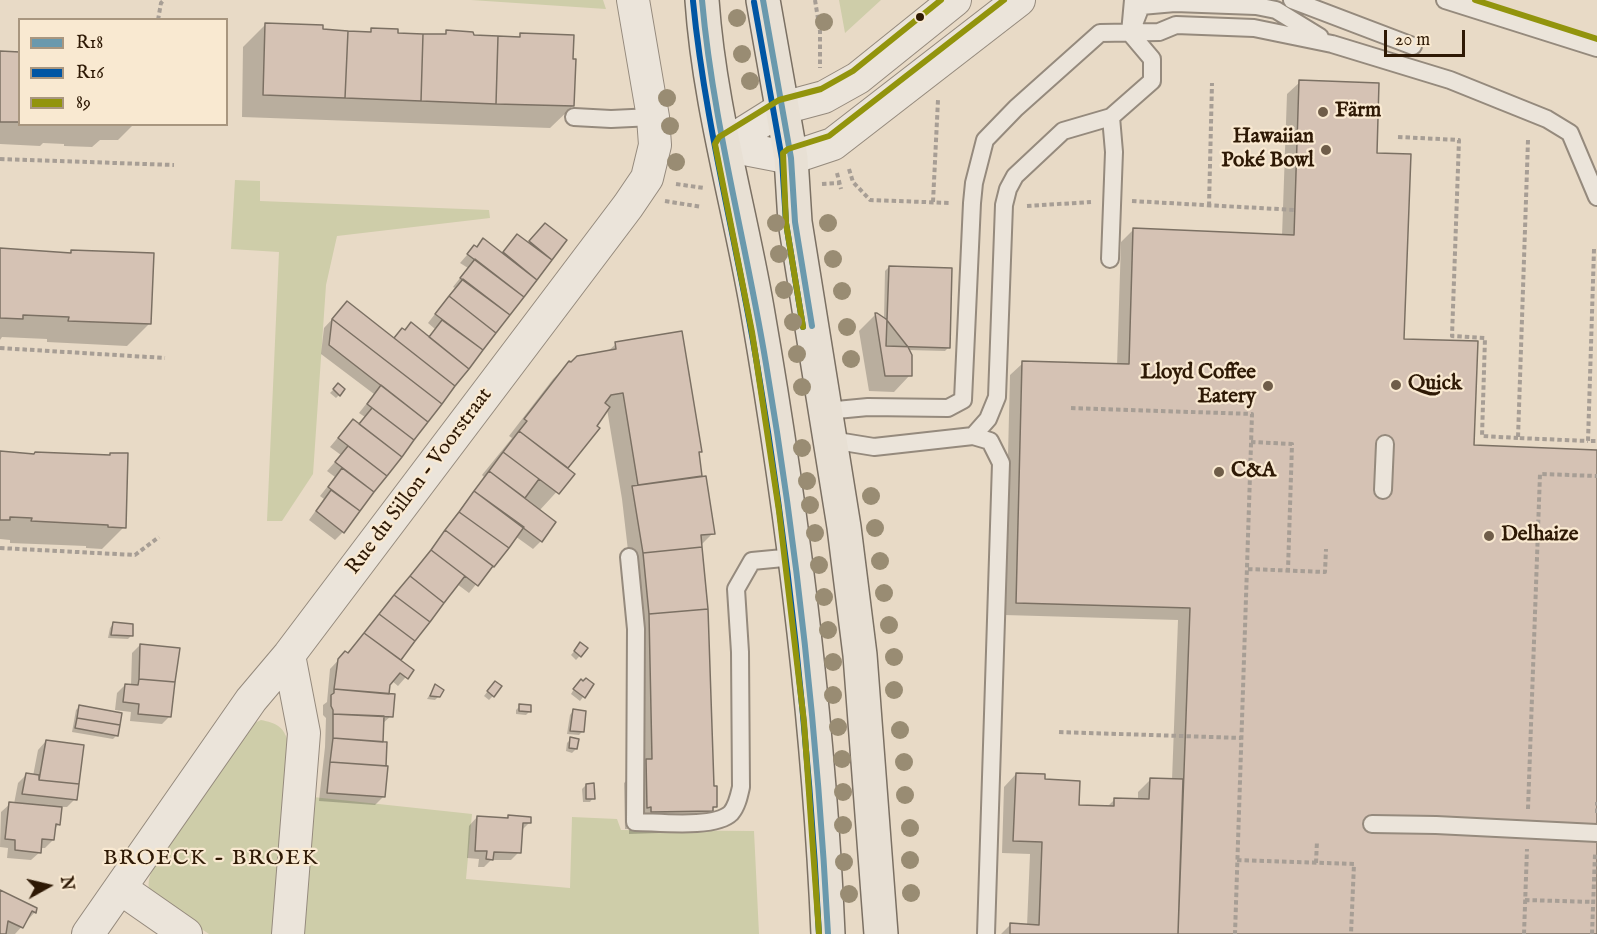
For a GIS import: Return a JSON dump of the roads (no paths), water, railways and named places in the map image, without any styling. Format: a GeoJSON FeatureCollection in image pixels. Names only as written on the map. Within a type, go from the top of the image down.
{"type":"FeatureCollection","features":[{"type":"Feature","properties":{"kind":"main road"},"geometry":{"type":"LineString","coordinates":[[702,0],[713,89],[757,306],[777,429],[812,703],[824,834],[828,934]]}},
{"type":"Feature","properties":{"kind":"main road"},"geometry":{"type":"LineString","coordinates":[[764,0],[791,158],[795,222],[829,426],[860,655],[881,934]]}},
{"type":"Feature","properties":{"kind":"street","name":"Rue du Sillon - Voorstraat"},"geometry":{"type":"LineString","coordinates":[[88,934],[251,700],[290,655],[647,178],[655,145],[653,117],[633,0]]}},
{"type":"Feature","properties":{"kind":"street"},"geometry":{"type":"LineString","coordinates":[[724,145],[783,108],[824,97],[858,78],[955,0]]}},
{"type":"Feature","properties":{"kind":"street"},"geometry":{"type":"LineString","coordinates":[[724,145],[791,158],[833,144],[1019,0]]}},
{"type":"Feature","properties":{"kind":"street"},"geometry":{"type":"LineString","coordinates":[[288,934],[304,733],[290,655]]}},
{"type":"Feature","properties":{"kind":"street"},"geometry":{"type":"LineString","coordinates":[[120,888],[186,934]]}},
{"type":"Feature","properties":{"kind":"lane"},"geometry":{"type":"LineString","coordinates":[[973,436],[988,419],[997,397],[1004,205],[1008,189],[1015,176],[1063,131],[1111,117],[1152,81],[1152,59],[1130,33],[1133,0]]}},
{"type":"Feature","properties":{"kind":"lane"},"geometry":{"type":"LineString","coordinates":[[1292,0],[1413,46]]}},
{"type":"Feature","properties":{"kind":"lane"},"geometry":{"type":"LineString","coordinates":[[1445,0],[1597,48]]}},
{"type":"Feature","properties":{"kind":"lane"},"geometry":{"type":"LineString","coordinates":[[1130,33],[1141,6],[1176,3],[1256,6],[1276,10],[1332,44]]}},
{"type":"Feature","properties":{"kind":"lane"},"geometry":{"type":"LineString","coordinates":[[829,426],[868,407],[948,408],[963,400],[972,203],[974,183],[985,140],[1016,108],[1100,33],[1159,32],[1176,25],[1254,28],[1332,44],[1450,80],[1547,119],[1570,133],[1597,197]]}},
{"type":"Feature","properties":{"kind":"lane"},"geometry":{"type":"LineString","coordinates":[[574,117],[610,119],[631,116],[653,117]]}},
{"type":"Feature","properties":{"kind":"lane"},"geometry":{"type":"LineString","coordinates":[[1110,259],[1114,153],[1111,117]]}},
{"type":"Feature","properties":{"kind":"lane"},"geometry":{"type":"LineString","coordinates":[[829,426],[874,447],[973,436],[990,441],[1001,463],[986,934]]}},
{"type":"Feature","properties":{"kind":"lane"},"geometry":{"type":"LineString","coordinates":[[1383,490],[1385,444]]}},
{"type":"Feature","properties":{"kind":"lane"},"geometry":{"type":"LineString","coordinates":[[629,557],[636,628],[635,822],[702,822],[716,821],[730,813],[738,801],[741,787],[740,652],[736,589],[752,561],[794,557]]}},
{"type":"Feature","properties":{"kind":"lane"},"geometry":{"type":"LineString","coordinates":[[1372,824],[1436,825],[1596,840]]}},
{"type":"Feature","properties":{"kind":"place","name":"Färm"},"geometry":{"type":"Point","coordinates":[1323,112]}},
{"type":"Feature","properties":{"kind":"place","name":"Hawaiian Poké Bowl"},"geometry":{"type":"Point","coordinates":[1326,150]}},
{"type":"Feature","properties":{"kind":"place","name":"Quick"},"geometry":{"type":"Point","coordinates":[1396,385]}},
{"type":"Feature","properties":{"kind":"place","name":"Lloyd Coffee Eatery"},"geometry":{"type":"Point","coordinates":[1268,386]}},
{"type":"Feature","properties":{"kind":"place","name":"C&A"},"geometry":{"type":"Point","coordinates":[1219,472]}},
{"type":"Feature","properties":{"kind":"place","name":"Delhaize"},"geometry":{"type":"Point","coordinates":[1489,536]}},
{"type":"Feature","properties":{"kind":"district","name":"BROECK - BROEK"},"geometry":{"type":"Point","coordinates":[211,859]}}]}
